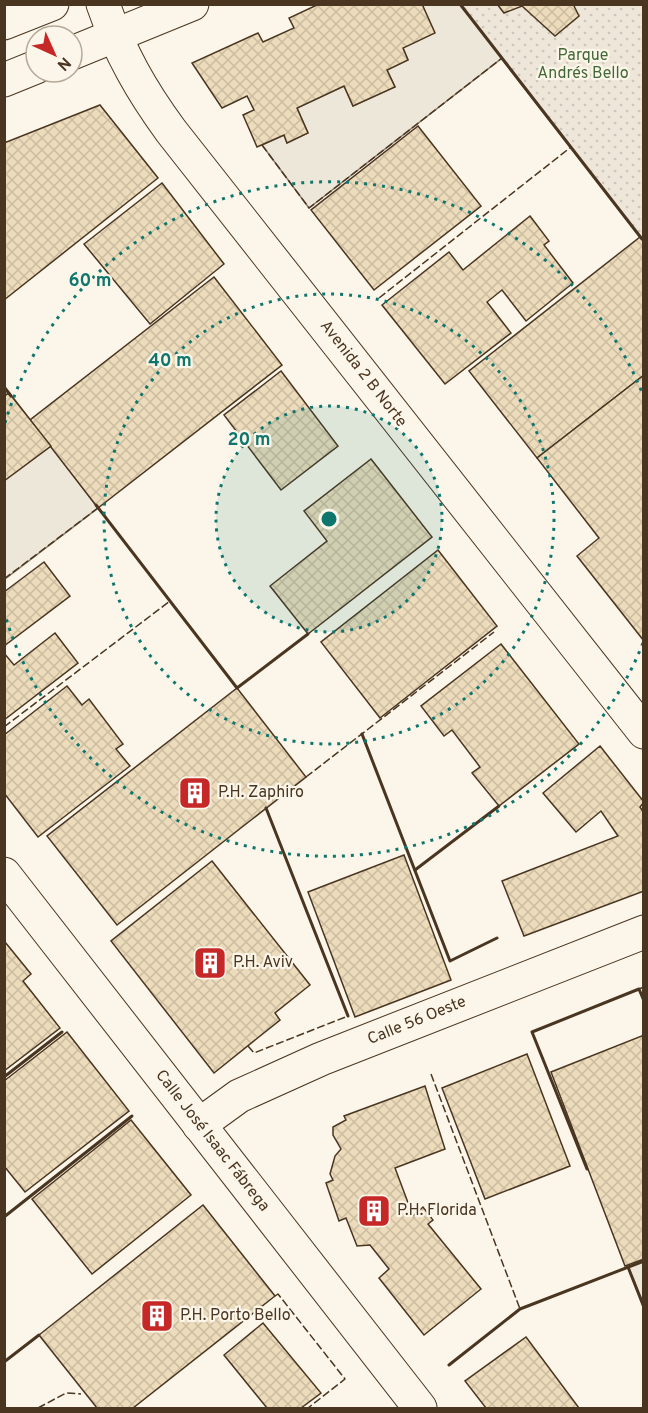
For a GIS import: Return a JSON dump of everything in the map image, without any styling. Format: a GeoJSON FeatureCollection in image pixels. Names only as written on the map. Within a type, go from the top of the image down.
{"type":"FeatureCollection","features":[{"type":"Feature","properties":{"kind":"street"},"geometry":{"type":"LineString","coordinates":[[4,23],[52,4]]}},
{"type":"Feature","properties":{"kind":"street","name":"Avenida 2 B Norte"},"geometry":{"type":"LineString","coordinates":[[103,4],[114,37],[141,89],[171,131],[644,732]]}},
{"type":"Feature","properties":{"kind":"street"},"geometry":{"type":"LineString","coordinates":[[84,48],[192,4]]}},
{"type":"Feature","properties":{"kind":"street"},"geometry":{"type":"LineString","coordinates":[[4,80],[24,72]]}},
{"type":"Feature","properties":{"kind":"street","name":"Calle José Isaac Fábrega"},"geometry":{"type":"LineString","coordinates":[[4,874],[420,1408]]}},
{"type":"Feature","properties":{"kind":"street","name":"Calle 56 Oeste"},"geometry":{"type":"LineString","coordinates":[[199,1125],[239,1096],[321,1059],[644,932]]}},
{"type":"Feature","properties":{"kind":"green space","name":"Parque Andrés Bello"},"geometry":{"type":"Polygon","coordinates":[[[460,5],[643,5],[643,241],[460,5]]]}},
{"type":"Feature","properties":{"kind":"shaded area"},"geometry":{"type":"Polygon","coordinates":[[[422,5],[460,5],[502,58],[309,208],[262,145],[284,135],[287,143],[308,133],[297,108],[344,86],[353,106],[395,87],[387,70],[408,60],[403,48],[422,5]]]}},
{"type":"Feature","properties":{"kind":"shaded area"},"geometry":{"type":"Polygon","coordinates":[[[5,387],[98,508],[5,579],[5,387]]]}},
{"type":"Feature","properties":{"kind":"shaded area"},"geometry":{"type":"Polygon","coordinates":[[[643,1261],[643,1307],[628,1267],[643,1261]]]}},
{"type":"Feature","properties":{"kind":"building"},"geometry":{"type":"Polygon","coordinates":[[[319,4],[422,4],[435,33],[403,48],[408,60],[387,70],[395,87],[353,106],[344,86],[297,108],[308,133],[287,143],[284,135],[257,147],[243,115],[254,110],[247,96],[222,108],[192,63],[258,33],[263,42],[294,28],[289,18],[319,4]]]}},
{"type":"Feature","properties":{"kind":"building"},"geometry":{"type":"Polygon","coordinates":[[[497,4],[573,4],[579,16],[555,36],[522,6],[504,13],[497,4]]]}},
{"type":"Feature","properties":{"kind":"building"},"geometry":{"type":"Polygon","coordinates":[[[100,105],[158,178],[4,300],[4,143],[100,105]]]}},
{"type":"Feature","properties":{"kind":"building"},"geometry":{"type":"Polygon","coordinates":[[[418,126],[481,206],[374,290],[311,210],[418,126]]]}},
{"type":"Feature","properties":{"kind":"building"},"geometry":{"type":"Polygon","coordinates":[[[162,183],[224,264],[150,324],[84,244],[162,183]]]}},
{"type":"Feature","properties":{"kind":"building"},"geometry":{"type":"Polygon","coordinates":[[[530,216],[549,241],[544,245],[573,283],[526,321],[502,290],[487,302],[511,333],[445,384],[382,305],[449,252],[463,270],[530,216]]]}},
{"type":"Feature","properties":{"kind":"building"},"geometry":{"type":"Polygon","coordinates":[[[640,237],[644,241],[644,375],[537,458],[469,371],[640,237]]]}},
{"type":"Feature","properties":{"kind":"building"},"geometry":{"type":"Polygon","coordinates":[[[214,277],[282,365],[98,508],[30,420],[214,277]]]}},
{"type":"Feature","properties":{"kind":"building"},"geometry":{"type":"Polygon","coordinates":[[[281,371],[338,446],[281,490],[224,415],[281,371]]]}},
{"type":"Feature","properties":{"kind":"building"},"geometry":{"type":"Polygon","coordinates":[[[644,375],[644,641],[577,556],[599,538],[537,458],[644,375]]]}},
{"type":"Feature","properties":{"kind":"building"},"geometry":{"type":"Polygon","coordinates":[[[9,393],[51,446],[4,481],[4,396],[9,393]]]}},
{"type":"Feature","properties":{"kind":"building"},"geometry":{"type":"Polygon","coordinates":[[[371,459],[432,537],[308,634],[270,586],[327,541],[304,511],[371,459]]]}},
{"type":"Feature","properties":{"kind":"building"},"geometry":{"type":"Polygon","coordinates":[[[438,550],[497,626],[380,718],[321,642],[438,550]]]}},
{"type":"Feature","properties":{"kind":"building"},"geometry":{"type":"Polygon","coordinates":[[[44,562],[70,596],[4,646],[4,592],[44,562]]]}},
{"type":"Feature","properties":{"kind":"building"},"geometry":{"type":"Polygon","coordinates":[[[55,633],[78,663],[4,720],[4,653],[14,665],[55,633]]]}},
{"type":"Feature","properties":{"kind":"building"},"geometry":{"type":"Polygon","coordinates":[[[501,644],[579,744],[499,806],[472,773],[480,767],[452,730],[444,736],[421,706],[501,644]]]}},
{"type":"Feature","properties":{"kind":"building"},"geometry":{"type":"Polygon","coordinates":[[[67,686],[82,705],[89,699],[123,744],[116,749],[130,766],[38,837],[4,793],[4,735],[67,686]]]}},
{"type":"Feature","properties":{"kind":"building","name":"P.H. Zaphiro"},"geometry":{"type":"Polygon","coordinates":[[[237,688],[306,777],[117,925],[47,836],[237,688]]]}},
{"type":"Feature","properties":{"kind":"building"},"geometry":{"type":"Polygon","coordinates":[[[600,746],[644,802],[640,807],[644,813],[644,891],[524,936],[502,881],[618,836],[601,811],[576,832],[543,793],[600,746]]]}},
{"type":"Feature","properties":{"kind":"building"},"geometry":{"type":"Polygon","coordinates":[[[404,855],[451,980],[355,1017],[308,892],[404,855]]]}},
{"type":"Feature","properties":{"kind":"building","name":"P.H. Aviv"},"geometry":{"type":"Polygon","coordinates":[[[212,861],[310,985],[275,1013],[280,1020],[214,1073],[111,941],[212,861]]]}},
{"type":"Feature","properties":{"kind":"building"},"geometry":{"type":"Polygon","coordinates":[[[5,942],[31,974],[23,981],[60,1028],[4,1071],[5,942]]]}},
{"type":"Feature","properties":{"kind":"building"},"geometry":{"type":"Polygon","coordinates":[[[67,1032],[129,1111],[25,1192],[4,1166],[4,1081],[67,1032]]]}},
{"type":"Feature","properties":{"kind":"building"},"geometry":{"type":"Polygon","coordinates":[[[644,1035],[644,1259],[625,1266],[551,1072],[644,1035]]]}},
{"type":"Feature","properties":{"kind":"building"},"geometry":{"type":"Polygon","coordinates":[[[527,1054],[570,1166],[485,1199],[442,1088],[527,1054]]]}},
{"type":"Feature","properties":{"kind":"building","name":"P.H. Florida"},"geometry":{"type":"Polygon","coordinates":[[[425,1086],[445,1149],[395,1168],[413,1216],[423,1207],[433,1220],[428,1224],[481,1289],[424,1335],[379,1278],[389,1269],[370,1245],[357,1246],[346,1218],[339,1221],[326,1183],[333,1180],[330,1174],[335,1156],[341,1149],[333,1135],[333,1127],[346,1120],[344,1116],[425,1086]]]}},
{"type":"Feature","properties":{"kind":"building"},"geometry":{"type":"Polygon","coordinates":[[[131,1120],[191,1195],[92,1274],[32,1199],[131,1120]]]}},
{"type":"Feature","properties":{"kind":"building","name":"P.H. Porto Bello"},"geometry":{"type":"Polygon","coordinates":[[[203,1205],[275,1296],[133,1408],[97,1408],[39,1335],[203,1205]]]}},
{"type":"Feature","properties":{"kind":"building"},"geometry":{"type":"Polygon","coordinates":[[[263,1323],[321,1393],[301,1408],[267,1408],[224,1355],[263,1323]]]}},
{"type":"Feature","properties":{"kind":"building"},"geometry":{"type":"Polygon","coordinates":[[[526,1337],[579,1408],[486,1408],[465,1381],[526,1337]]]}},
{"type":"Feature","properties":{"kind":"fence"},"geometry":{"type":"LineString","coordinates":[[262,145],[309,208],[502,58]]}},
{"type":"Feature","properties":{"kind":"fence"},"geometry":{"type":"LineString","coordinates":[[379,298],[571,147]]}},
{"type":"Feature","properties":{"kind":"fence"},"geometry":{"type":"LineString","coordinates":[[4,579],[98,508]]}},
{"type":"Feature","properties":{"kind":"fence"},"geometry":{"type":"LineString","coordinates":[[4,727],[170,601]]}},
{"type":"Feature","properties":{"kind":"fence"},"geometry":{"type":"LineString","coordinates":[[306,777],[494,632]]}},
{"type":"Feature","properties":{"kind":"fence"},"geometry":{"type":"LineString","coordinates":[[639,989],[644,987]]}},
{"type":"Feature","properties":{"kind":"fence"},"geometry":{"type":"LineString","coordinates":[[248,1046],[254,1053],[348,1016]]}},
{"type":"Feature","properties":{"kind":"fence"},"geometry":{"type":"LineString","coordinates":[[431,1074],[520,1309]]}},
{"type":"Feature","properties":{"kind":"fence"},"geometry":{"type":"LineString","coordinates":[[275,1296],[278,1294],[345,1379],[308,1408]]}},
{"type":"Feature","properties":{"kind":"fence"},"geometry":{"type":"LineString","coordinates":[[38,1408],[66,1393],[81,1394]]}},
{"type":"Feature","properties":{"kind":"wall"},"geometry":{"type":"LineString","coordinates":[[460,4],[642,239]]}},
{"type":"Feature","properties":{"kind":"wall"},"geometry":{"type":"LineString","coordinates":[[4,387],[11,396]]}},
{"type":"Feature","properties":{"kind":"wall"},"geometry":{"type":"LineString","coordinates":[[96,505],[237,688],[308,634]]}},
{"type":"Feature","properties":{"kind":"wall"},"geometry":{"type":"LineString","coordinates":[[362,734],[450,961],[497,938]]}},
{"type":"Feature","properties":{"kind":"wall"},"geometry":{"type":"LineString","coordinates":[[415,870],[499,806]]}},
{"type":"Feature","properties":{"kind":"wall"},"geometry":{"type":"LineString","coordinates":[[266,808],[348,1016]]}},
{"type":"Feature","properties":{"kind":"wall"},"geometry":{"type":"LineString","coordinates":[[587,1169],[532,1032],[639,989],[644,1001]]}},
{"type":"Feature","properties":{"kind":"wall"},"geometry":{"type":"LineString","coordinates":[[4,1077],[62,1032]]}},
{"type":"Feature","properties":{"kind":"wall"},"geometry":{"type":"LineString","coordinates":[[4,1217],[132,1116]]}},
{"type":"Feature","properties":{"kind":"wall"},"geometry":{"type":"LineString","coordinates":[[449,1365],[520,1309],[644,1261]]}},
{"type":"Feature","properties":{"kind":"wall"},"geometry":{"type":"LineString","coordinates":[[628,1267],[644,1307]]}},
{"type":"Feature","properties":{"kind":"wall"},"geometry":{"type":"LineString","coordinates":[[4,1362],[39,1335]]}},
{"type":"Feature","properties":{"kind":"place","name":"P.H. Zaphiro"},"geometry":{"type":"Point","coordinates":[195,793]}},
{"type":"Feature","properties":{"kind":"place","name":"P.H. Aviv"},"geometry":{"type":"Point","coordinates":[210,963]}},
{"type":"Feature","properties":{"kind":"place","name":"P.H. Florida"},"geometry":{"type":"Point","coordinates":[374,1211]}},
{"type":"Feature","properties":{"kind":"place","name":"P.H. Porto Bello"},"geometry":{"type":"Point","coordinates":[157,1316]}}]}
